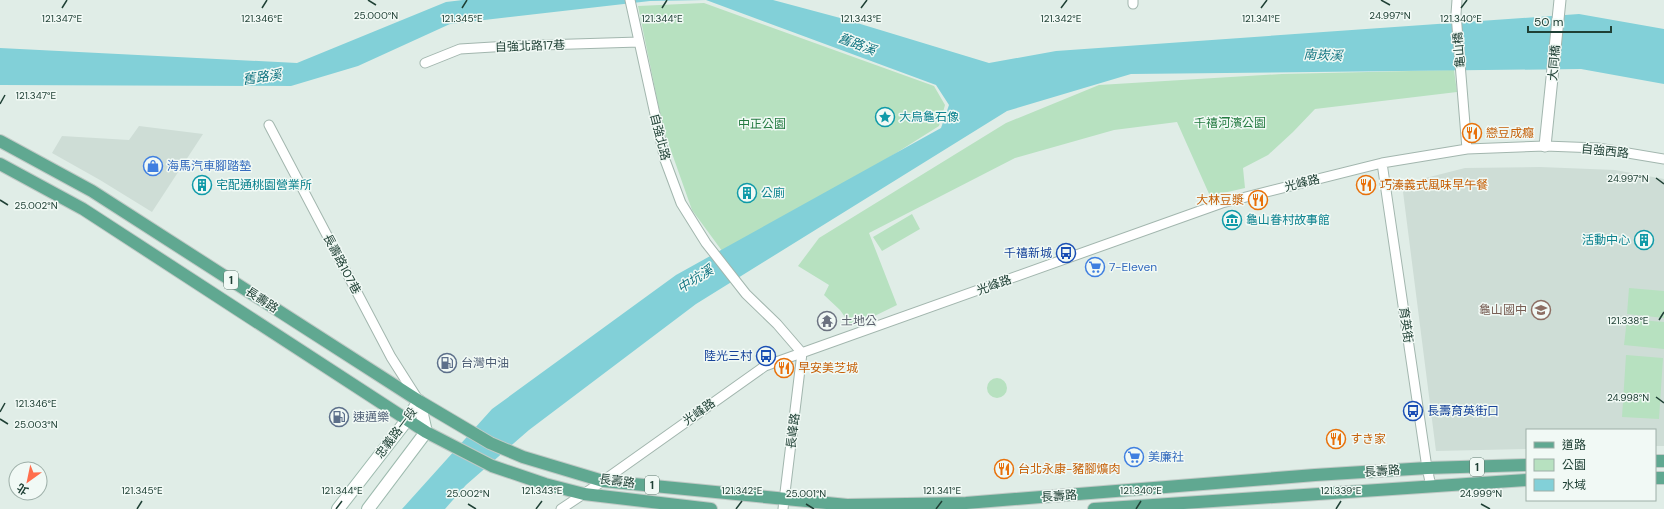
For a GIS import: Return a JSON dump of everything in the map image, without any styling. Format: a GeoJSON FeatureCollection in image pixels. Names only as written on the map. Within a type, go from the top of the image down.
{"type":"FeatureCollection","features":[{"type":"Feature","properties":{"kind":"main road","name":"長壽路"},"geometry":{"type":"LineString","coordinates":[[0,142],[92,191],[419,401],[490,443],[523,457],[603,481],[784,504],[847,505],[966,503],[1006,505],[1315,475],[1427,468],[1526,465]]}},
{"type":"Feature","properties":{"kind":"main road","name":"長壽路"},"geometry":{"type":"LineString","coordinates":[[0,164],[83,209],[426,432],[492,466],[517,475],[584,494],[711,509]]}},
{"type":"Feature","properties":{"kind":"main road","name":"忠義路一段"},"geometry":{"type":"LineString","coordinates":[[338,509],[407,420],[419,401]]}},
{"type":"Feature","properties":{"kind":"main road","name":"忠義路一段"},"geometry":{"type":"LineString","coordinates":[[368,509],[426,432],[419,401]]}},
{"type":"Feature","properties":{"kind":"main road","name":"長壽路"},"geometry":{"type":"LineString","coordinates":[[1094,509],[1526,480]]}},
{"type":"Feature","properties":{"kind":"street","name":"自強北路"},"geometry":{"type":"LineString","coordinates":[[630,0],[665,160],[676,191],[689,218],[706,243],[746,294],[777,324],[802,354]]}},
{"type":"Feature","properties":{"kind":"street","name":"龜山橋"},"geometry":{"type":"LineString","coordinates":[[1457,0],[1456,14],[1467,149]]}},
{"type":"Feature","properties":{"kind":"street","name":"大同橋"},"geometry":{"type":"LineString","coordinates":[[1545,146],[1549,122],[1560,2]]}},
{"type":"Feature","properties":{"kind":"street","name":"自強北路17巷"},"geometry":{"type":"LineString","coordinates":[[425,63],[460,49],[639,42]]}},
{"type":"Feature","properties":{"kind":"street","name":"長壽路107巷"},"geometry":{"type":"LineString","coordinates":[[270,125],[391,357],[419,401]]}},
{"type":"Feature","properties":{"kind":"street","name":"光峰路"},"geometry":{"type":"LineString","coordinates":[[566,508],[765,366],[1222,203],[1382,163],[1467,149],[1545,146]]}},
{"type":"Feature","properties":{"kind":"street","name":"自強西路"},"geometry":{"type":"LineString","coordinates":[[1545,146],[1598,148],[1664,159]]}},
{"type":"Feature","properties":{"kind":"street","name":"育英街"},"geometry":{"type":"LineString","coordinates":[[1382,163],[1427,468],[1431,486]]}},
{"type":"Feature","properties":{"kind":"street","name":"長峰路"},"geometry":{"type":"LineString","coordinates":[[784,504],[802,354]]}},
{"type":"Feature","properties":{"kind":"shaded area"},"geometry":{"type":"Polygon","coordinates":[[[139,126],[203,134],[152,212],[52,153],[62,136],[129,140],[139,126]]]}},
{"type":"Feature","properties":{"kind":"shaded area","name":"龜山國中"},"geometry":{"type":"Polygon","coordinates":[[[1540,167],[1615,170],[1664,179],[1664,446],[1656,446],[1656,429],[1526,429],[1526,449],[1436,451],[1402,184],[1465,168],[1540,167]]]}},
{"type":"Feature","properties":{"kind":"green space","name":"中正公園"},"geometry":{"type":"Polygon","coordinates":[[[704,3],[934,86],[945,105],[939,126],[728,259],[692,210],[663,128],[638,6],[704,3]]]}},
{"type":"Feature","properties":{"kind":"green space","name":"千禧河濱公園"},"geometry":{"type":"Polygon","coordinates":[[[1454,70],[1457,92],[1315,109],[1268,155],[1243,168],[1245,188],[1210,196],[1177,122],[1114,130],[1015,158],[869,233],[897,305],[852,327],[840,310],[824,295],[829,285],[798,266],[819,238],[1006,123],[1099,85],[1282,74],[1454,70]]]}},
{"type":"Feature","properties":{"kind":"green space"},"geometry":{"type":"Polygon","coordinates":[[[912,214],[920,229],[882,251],[873,237],[912,214]]]}},
{"type":"Feature","properties":{"kind":"green space"},"geometry":{"type":"Polygon","coordinates":[[[1629,288],[1664,291],[1664,318],[1627,314],[1629,288]]]}},
{"type":"Feature","properties":{"kind":"green space"},"geometry":{"type":"Polygon","coordinates":[[[1627,319],[1664,322],[1664,349],[1624,345],[1627,319]]]}},
{"type":"Feature","properties":{"kind":"green space"},"geometry":{"type":"Polygon","coordinates":[[[1626,355],[1663,358],[1659,419],[1622,417],[1626,355]]]}},
{"type":"Feature","properties":{"kind":"green space"},"geometry":{"type":"Polygon","coordinates":[[[993,378],[1001,378],[1007,384],[1007,392],[1001,398],[993,398],[987,392],[987,384],[993,378]]]}},
{"type":"Feature","properties":{"kind":"water","name":"舊路溪"},"geometry":{"type":"Polygon","coordinates":[[[463,0],[706,0],[650,1],[450,24],[358,66],[291,86],[0,85],[0,48],[297,63],[446,2],[463,0]]]}},
{"type":"Feature","properties":{"kind":"water"},"geometry":{"type":"Polygon","coordinates":[[[706,0],[773,0],[844,19],[989,63],[1056,51],[1579,14],[1664,29],[1664,84],[1581,69],[1131,74],[1007,111],[696,304],[529,430],[466,485],[445,509],[402,509],[492,409],[676,275],[941,128],[949,105],[936,85],[706,0]]]}},
{"type":"Feature","properties":{"kind":"place","name":"大烏龜石像"},"geometry":{"type":"Point","coordinates":[885,117]}},
{"type":"Feature","properties":{"kind":"place","name":"戀豆成癮"},"geometry":{"type":"Point","coordinates":[1472,133]}},
{"type":"Feature","properties":{"kind":"place","name":"海馬汽車腳踏墊"},"geometry":{"type":"Point","coordinates":[153,166]}},
{"type":"Feature","properties":{"kind":"place","name":"宅配通桃園營業所"},"geometry":{"type":"Point","coordinates":[202,185]}},
{"type":"Feature","properties":{"kind":"place","name":"巧溱義式風味早午餐"},"geometry":{"type":"Point","coordinates":[1366,185]}},
{"type":"Feature","properties":{"kind":"place","name":"公廁"},"geometry":{"type":"Point","coordinates":[747,193]}},
{"type":"Feature","properties":{"kind":"place","name":"大林豆漿"},"geometry":{"type":"Point","coordinates":[1258,200]}},
{"type":"Feature","properties":{"kind":"place","name":"龜山眷村故事館"},"geometry":{"type":"Point","coordinates":[1232,220]}},
{"type":"Feature","properties":{"kind":"place","name":"活動中心"},"geometry":{"type":"Point","coordinates":[1644,240]}},
{"type":"Feature","properties":{"kind":"place","name":"千禧新城"},"geometry":{"type":"Point","coordinates":[1066,253]}},
{"type":"Feature","properties":{"kind":"place","name":"7-Eleven"},"geometry":{"type":"Point","coordinates":[1095,267]}},
{"type":"Feature","properties":{"kind":"place","name":"龜山國中"},"geometry":{"type":"Point","coordinates":[1541,310]}},
{"type":"Feature","properties":{"kind":"place","name":"土地公"},"geometry":{"type":"Point","coordinates":[827,321]}},
{"type":"Feature","properties":{"kind":"place","name":"陸光三村"},"geometry":{"type":"Point","coordinates":[766,356]}},
{"type":"Feature","properties":{"kind":"place","name":"台灣中油"},"geometry":{"type":"Point","coordinates":[447,363]}},
{"type":"Feature","properties":{"kind":"place","name":"早安美芝城"},"geometry":{"type":"Point","coordinates":[784,368]}},
{"type":"Feature","properties":{"kind":"place","name":"長壽育英街口"},"geometry":{"type":"Point","coordinates":[1413,411]}},
{"type":"Feature","properties":{"kind":"place","name":"速邁樂"},"geometry":{"type":"Point","coordinates":[339,417]}},
{"type":"Feature","properties":{"kind":"place","name":"すき家"},"geometry":{"type":"Point","coordinates":[1336,439]}},
{"type":"Feature","properties":{"kind":"place","name":"美廉社"},"geometry":{"type":"Point","coordinates":[1134,457]}},
{"type":"Feature","properties":{"kind":"place","name":"台北永康-豬腳爌肉"},"geometry":{"type":"Point","coordinates":[1004,469]}},
{"type":"Feature","properties":{"kind":"water label","name":"南崁溪"},"geometry":{"type":"Point","coordinates":[1323,55]}},
{"type":"Feature","properties":{"kind":"water label","name":"中坑溪"},"geometry":{"type":"Point","coordinates":[695,279]}}]}
